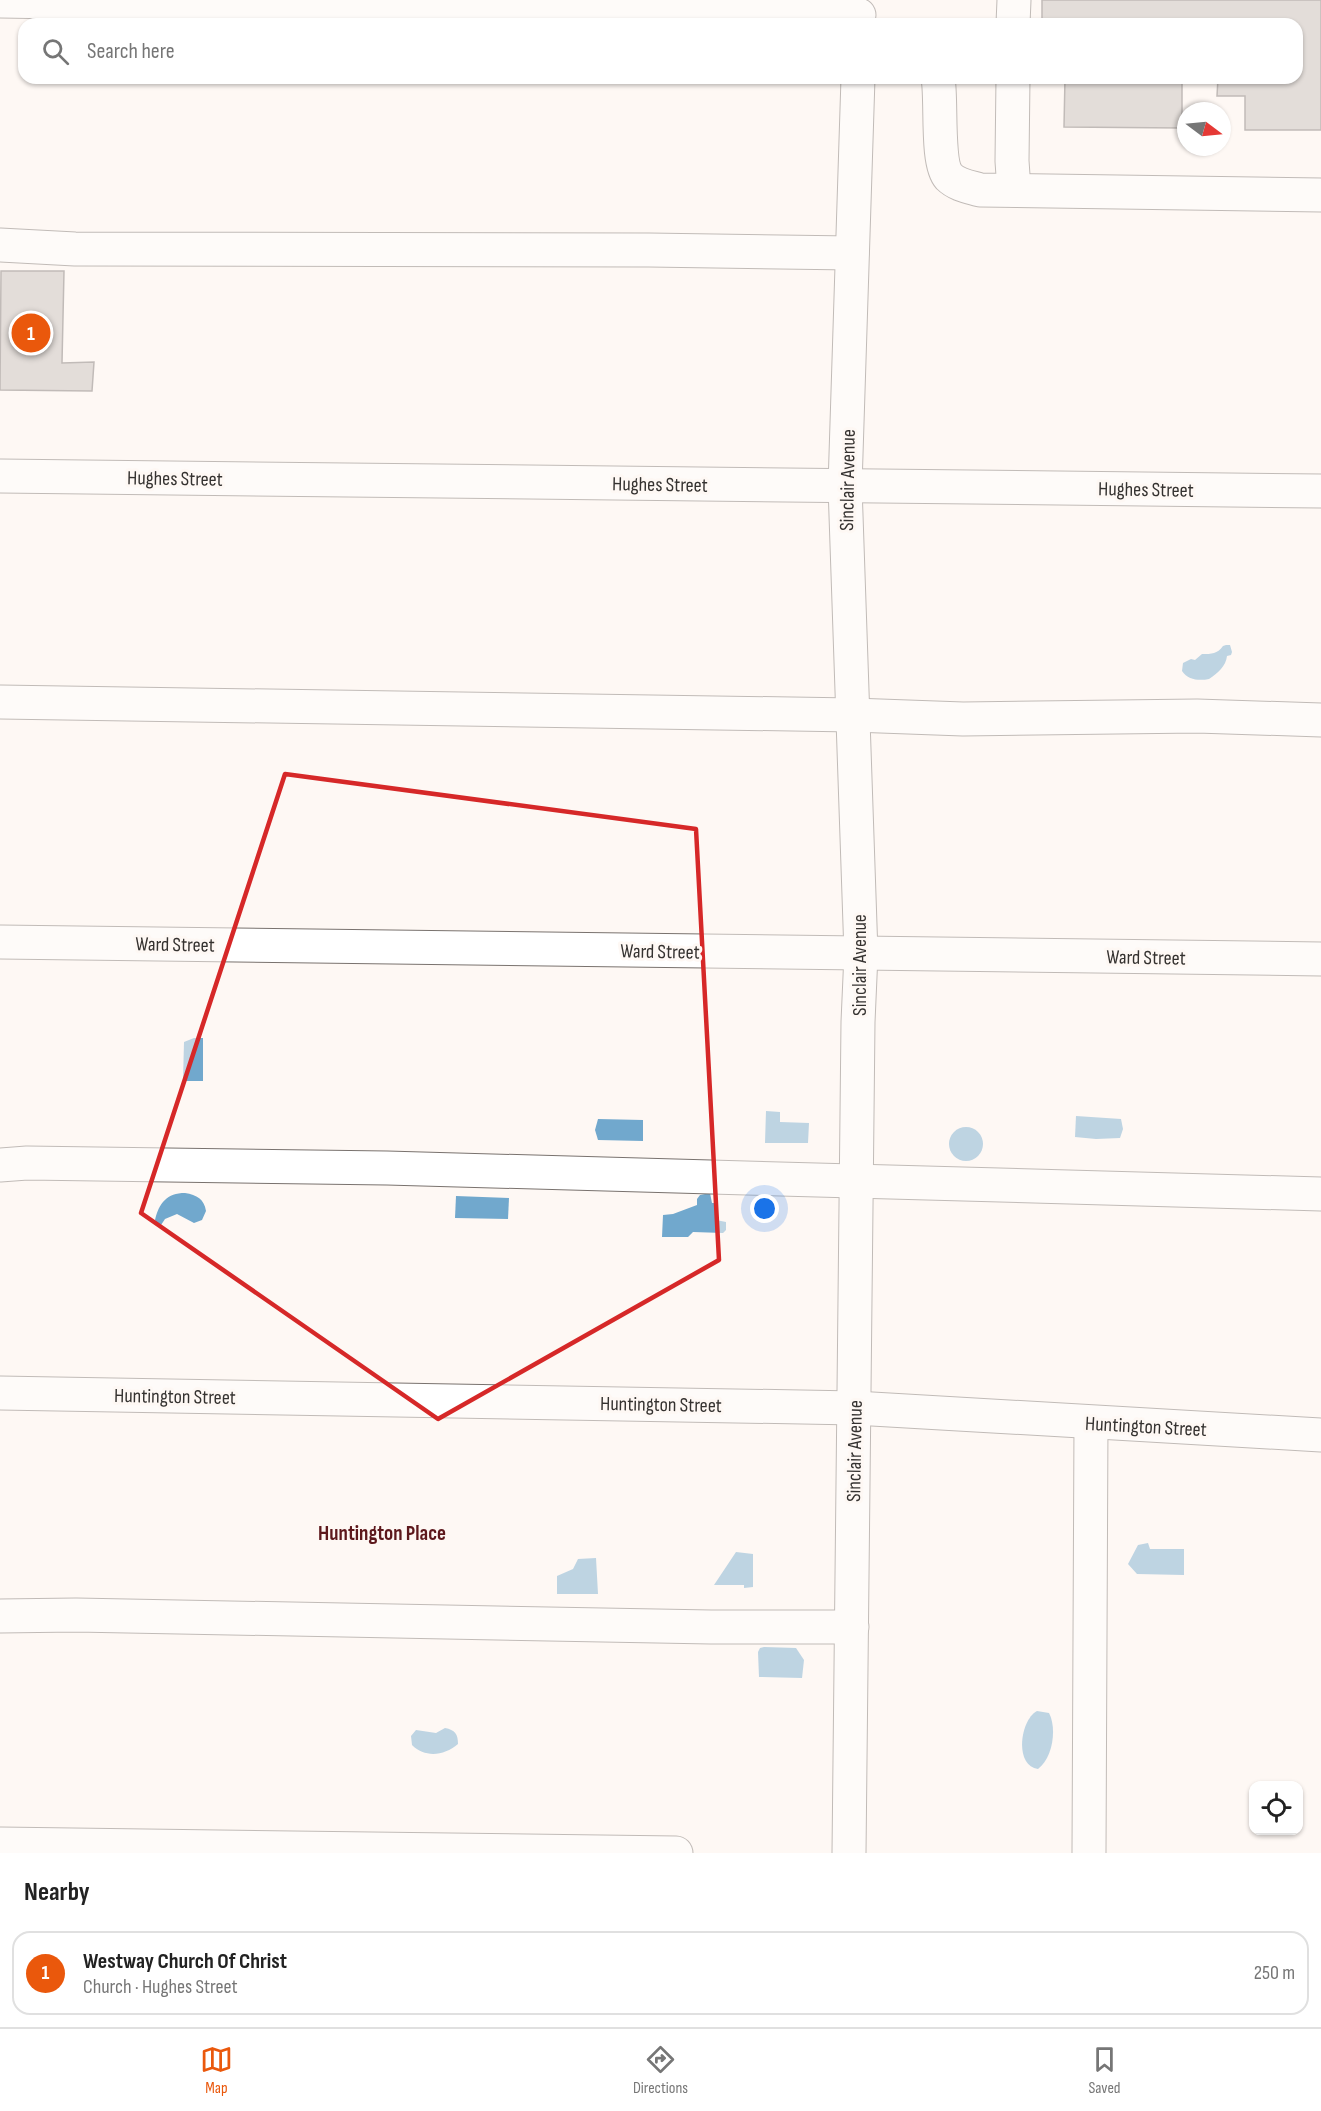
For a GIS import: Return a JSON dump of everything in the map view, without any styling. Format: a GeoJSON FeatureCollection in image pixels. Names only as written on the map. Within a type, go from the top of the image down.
{"type":"FeatureCollection","features":[{"type":"Feature","properties":{"kind":"street"},"geometry":{"type":"LineString","coordinates":[[1013,18],[1014,0]]}},
{"type":"Feature","properties":{"kind":"street"},"geometry":{"type":"LineString","coordinates":[[0,1],[859,13]]}},
{"type":"Feature","properties":{"kind":"street","name":"Sinclair Avenue"},"geometry":{"type":"LineString","coordinates":[[849,1853],[861,954],[845,486],[858,84]]}},
{"type":"Feature","properties":{"kind":"street"},"geometry":{"type":"LineString","coordinates":[[938,84],[944,169],[949,177],[961,184],[980,190],[1321,195]]}},
{"type":"Feature","properties":{"kind":"street"},"geometry":{"type":"LineString","coordinates":[[1013,84],[1014,190]]}},
{"type":"Feature","properties":{"kind":"street"},"geometry":{"type":"LineString","coordinates":[[0,245],[75,249],[649,250],[852,253]]}},
{"type":"Feature","properties":{"kind":"street","name":"Hughes Street"},"geometry":{"type":"LineString","coordinates":[[0,476],[1321,491]]}},
{"type":"Feature","properties":{"kind":"street"},"geometry":{"type":"LineString","coordinates":[[0,702],[852,715],[963,719],[1197,716],[1321,720]]}},
{"type":"Feature","properties":{"kind":"street","name":"Ward Street"},"geometry":{"type":"LineString","coordinates":[[0,942],[1321,959]]}},
{"type":"Feature","properties":{"kind":"street"},"geometry":{"type":"LineString","coordinates":[[0,1165],[27,1163],[387,1168],[1321,1194]]}},
{"type":"Feature","properties":{"kind":"street","name":"Huntington Street"},"geometry":{"type":"LineString","coordinates":[[0,1393],[855,1408],[1321,1435]]}},
{"type":"Feature","properties":{"kind":"street"},"geometry":{"type":"LineString","coordinates":[[1089,1853],[1091,1423]]}},
{"type":"Feature","properties":{"kind":"street"},"geometry":{"type":"LineString","coordinates":[[0,1616],[76,1615],[852,1628]]}},
{"type":"Feature","properties":{"kind":"street"},"geometry":{"type":"LineString","coordinates":[[0,1844],[676,1853]]}},
{"type":"Feature","properties":{"kind":"highlighted area"},"geometry":{"type":"Polygon","coordinates":[[[285,774],[696,829],[719,1260],[438,1419],[141,1213],[285,774]]]}},
{"type":"Feature","properties":{"kind":"water"},"geometry":{"type":"Polygon","coordinates":[[[1230,645],[1231,655],[1227,656],[1221,669],[1209,679],[1194,679],[1182,671],[1183,663],[1191,659],[1195,660],[1202,654],[1216,652],[1230,645]]]}},
{"type":"Feature","properties":{"kind":"water"},"geometry":{"type":"Polygon","coordinates":[[[194,1038],[203,1038],[203,1081],[183,1081],[184,1042],[194,1038]]]}},
{"type":"Feature","properties":{"kind":"water"},"geometry":{"type":"Polygon","coordinates":[[[766,1111],[780,1112],[780,1122],[809,1123],[808,1143],[765,1143],[766,1111]]]}},
{"type":"Feature","properties":{"kind":"water"},"geometry":{"type":"Polygon","coordinates":[[[1076,1116],[1121,1119],[1123,1129],[1120,1138],[1075,1137],[1076,1116]]]}},
{"type":"Feature","properties":{"kind":"water"},"geometry":{"type":"Polygon","coordinates":[[[598,1119],[643,1120],[643,1141],[598,1140],[595,1130],[598,1119]]]}},
{"type":"Feature","properties":{"kind":"water"},"geometry":{"type":"Polygon","coordinates":[[[966,1127],[978,1132],[983,1144],[978,1156],[966,1161],[954,1156],[949,1144],[954,1132],[966,1127]]]}},
{"type":"Feature","properties":{"kind":"water"},"geometry":{"type":"Polygon","coordinates":[[[185,1193],[196,1196],[204,1203],[206,1211],[202,1220],[194,1223],[177,1214],[165,1219],[161,1225],[157,1223],[155,1220],[157,1214],[165,1200],[173,1195],[185,1193]]]}},
{"type":"Feature","properties":{"kind":"water"},"geometry":{"type":"Polygon","coordinates":[[[710,1193],[712,1203],[718,1203],[716,1220],[726,1222],[726,1230],[723,1233],[693,1232],[688,1237],[662,1237],[663,1215],[673,1214],[697,1205],[700,1195],[710,1193]]]}},
{"type":"Feature","properties":{"kind":"water"},"geometry":{"type":"Polygon","coordinates":[[[456,1196],[509,1198],[508,1219],[455,1218],[456,1196]]]}},
{"type":"Feature","properties":{"kind":"water"},"geometry":{"type":"Polygon","coordinates":[[[1148,1543],[1150,1549],[1184,1549],[1184,1575],[1137,1574],[1128,1564],[1138,1545],[1148,1543]]]}},
{"type":"Feature","properties":{"kind":"water"},"geometry":{"type":"Polygon","coordinates":[[[736,1552],[753,1554],[753,1587],[714,1585],[736,1552]]]}},
{"type":"Feature","properties":{"kind":"water"},"geometry":{"type":"Polygon","coordinates":[[[596,1558],[598,1594],[557,1594],[557,1576],[573,1569],[578,1559],[596,1558]]]}},
{"type":"Feature","properties":{"kind":"water"},"geometry":{"type":"Polygon","coordinates":[[[764,1647],[796,1648],[804,1660],[802,1678],[759,1677],[758,1652],[764,1647]]]}},
{"type":"Feature","properties":{"kind":"water"},"geometry":{"type":"Polygon","coordinates":[[[1037,1711],[1049,1713],[1053,1727],[1050,1750],[1038,1769],[1030,1766],[1025,1760],[1022,1742],[1027,1723],[1037,1711]]]}},
{"type":"Feature","properties":{"kind":"water"},"geometry":{"type":"Polygon","coordinates":[[[445,1728],[457,1735],[458,1744],[453,1748],[441,1753],[429,1754],[412,1745],[411,1736],[416,1730],[436,1733],[445,1728]]]}},
{"type":"Feature","properties":{"kind":"building"},"geometry":{"type":"Polygon","coordinates":[[[1042,0],[1321,0],[1321,130],[1245,130],[1245,96],[1217,96],[1218,84],[1303,84],[1303,18],[1042,18],[1042,0]]]}},
{"type":"Feature","properties":{"kind":"building"},"geometry":{"type":"Polygon","coordinates":[[[1065,84],[1182,84],[1182,102],[1177,102],[1177,128],[1064,127],[1065,84]]]}},
{"type":"Feature","properties":{"kind":"building"},"geometry":{"type":"Polygon","coordinates":[[[1,271],[64,271],[62,363],[94,362],[92,391],[0,390],[1,271]]]}},
{"type":"Feature","properties":{"kind":"place","name":"Westway Church Of Christ"},"geometry":{"type":"Point","coordinates":[31,333]}},
{"type":"Feature","properties":{"kind":"district","name":"Huntington Place"},"geometry":{"type":"Point","coordinates":[382,1533]}}]}
